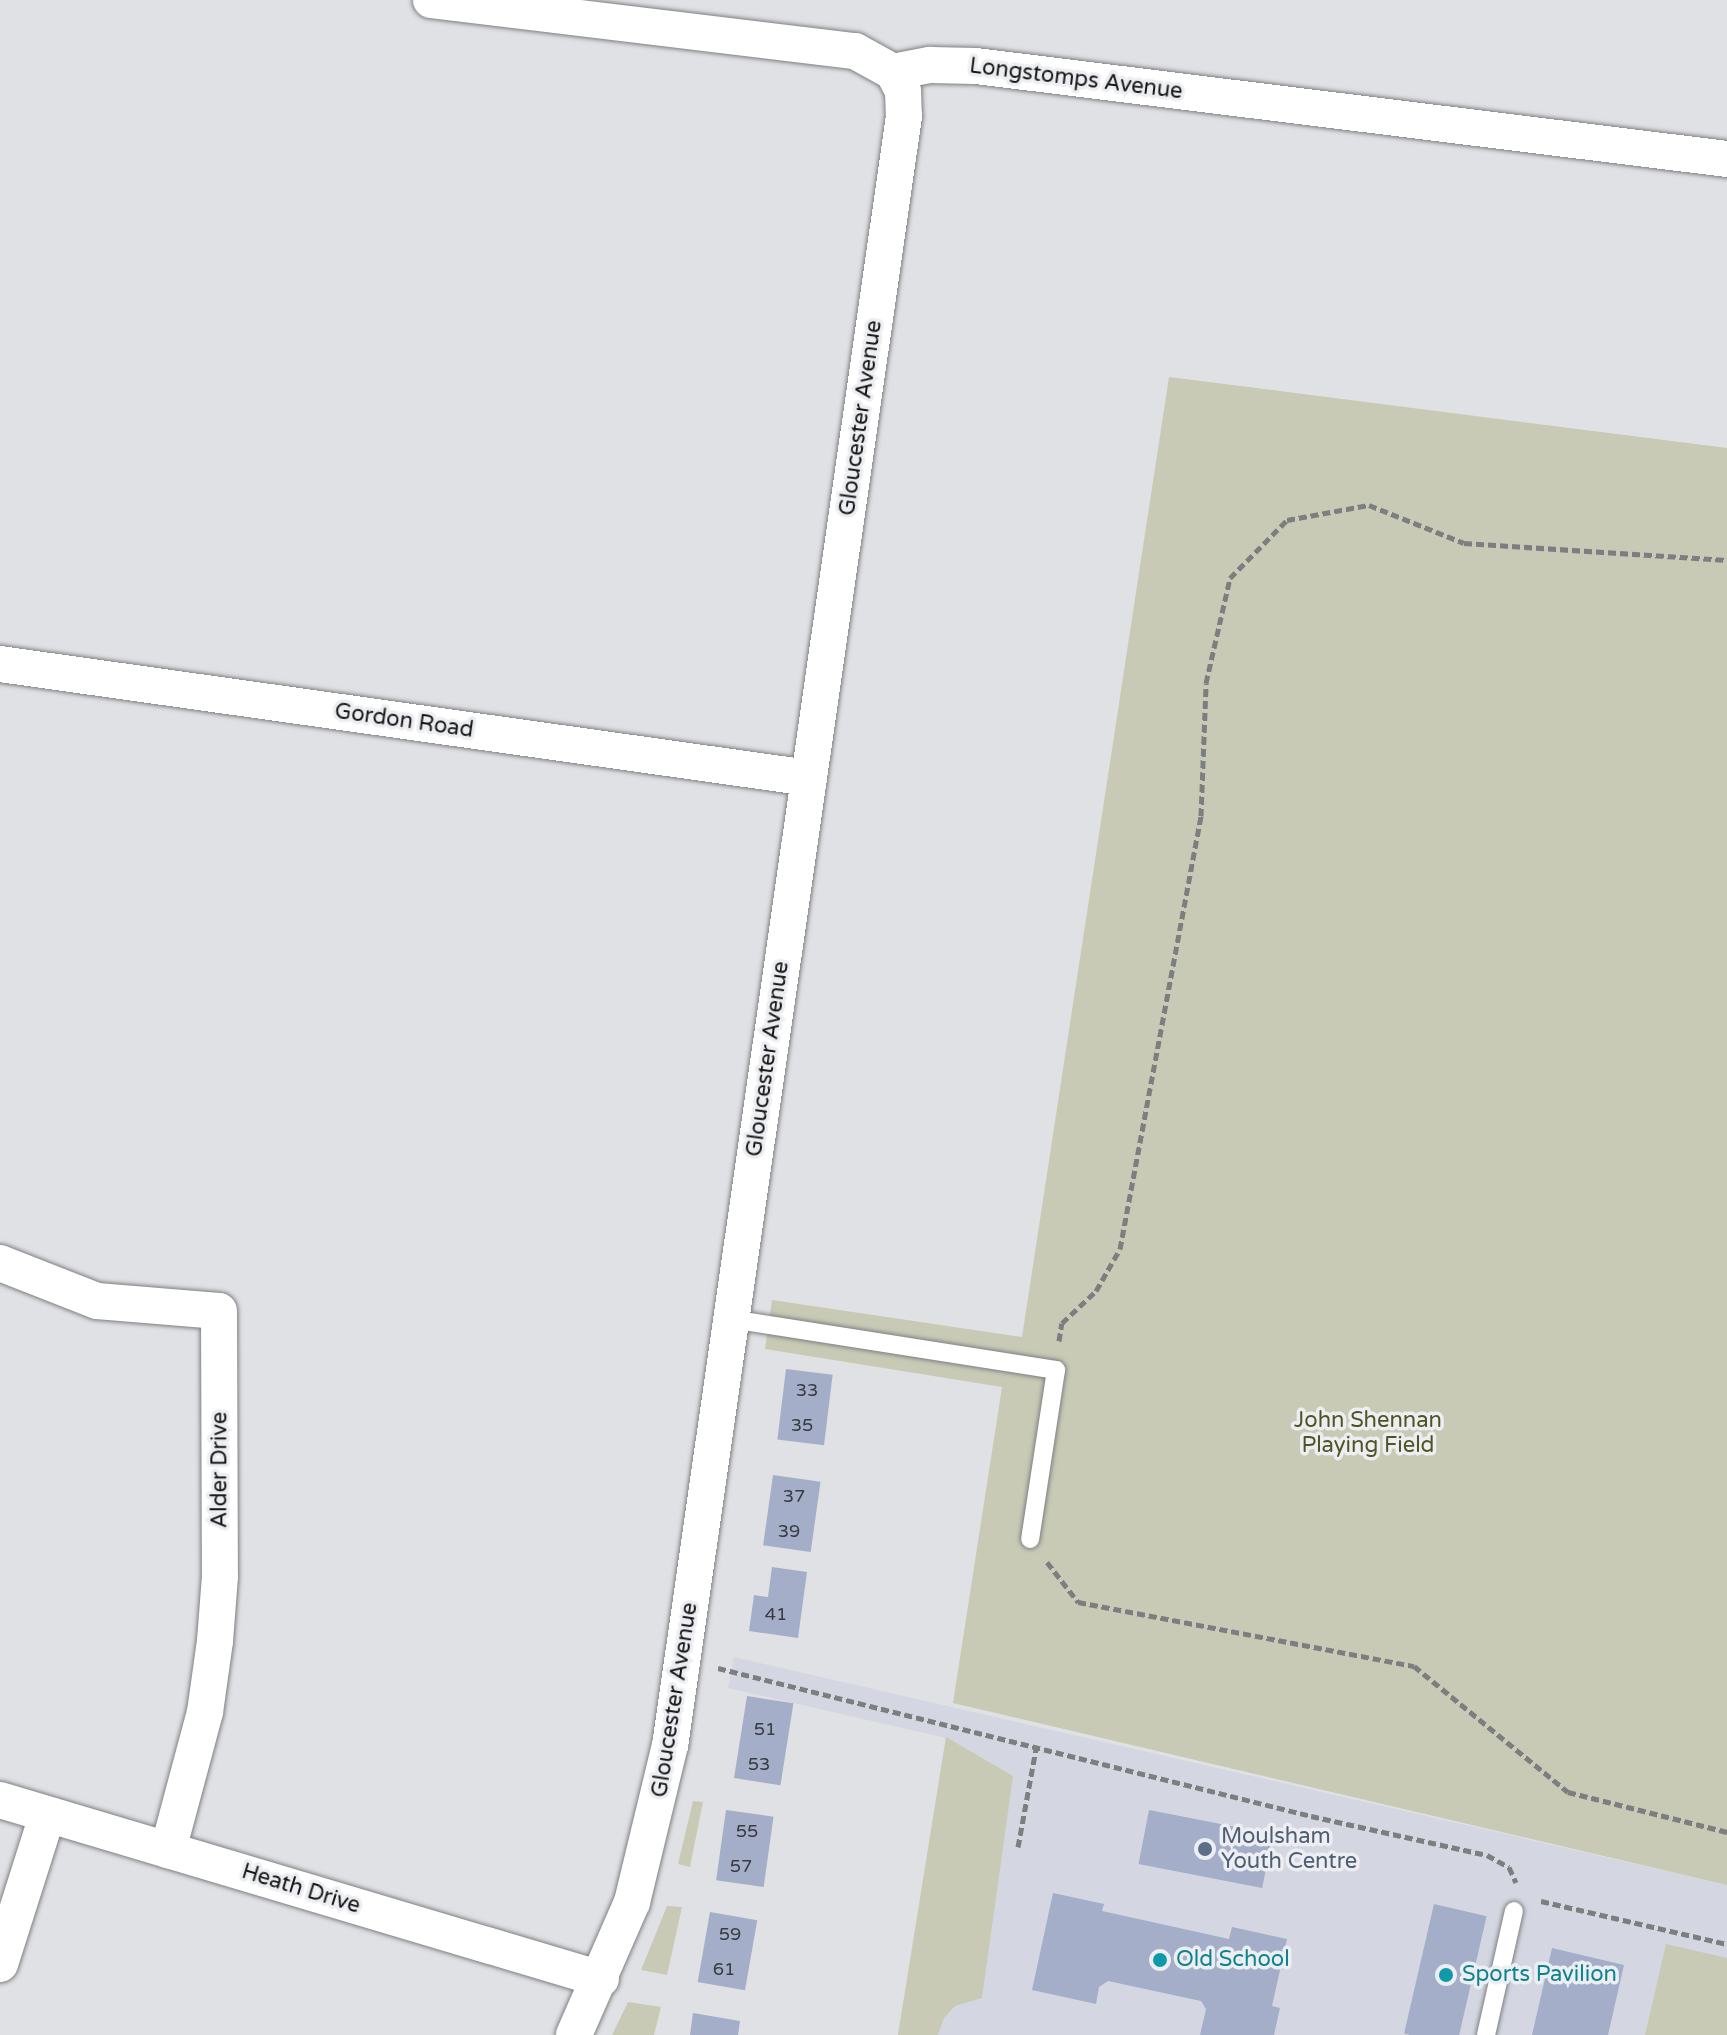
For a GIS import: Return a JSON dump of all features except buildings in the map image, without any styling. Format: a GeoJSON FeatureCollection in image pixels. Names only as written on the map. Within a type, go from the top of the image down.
{"type":"FeatureCollection","features":[{"type":"Feature","properties":{"kind":"street"},"geometry":{"type":"LineString","coordinates":[[431,0],[855,51],[893,72]]}},
{"type":"Feature","properties":{"kind":"street","name":"Longstomps Avenue"},"geometry":{"type":"LineString","coordinates":[[893,72],[930,65],[976,66],[1727,159]]}},
{"type":"Feature","properties":{"kind":"street","name":"Gloucester Avenue"},"geometry":{"type":"LineString","coordinates":[[574,2035],[632,1902],[655,1820],[682,1659],[904,116],[903,91],[893,72]]}},
{"type":"Feature","properties":{"kind":"street","name":"Gordon Road"},"geometry":{"type":"LineString","coordinates":[[0,664],[809,778]]}},
{"type":"Feature","properties":{"kind":"street","name":"Alder Drive"},"geometry":{"type":"LineString","coordinates":[[0,1263],[97,1301],[219,1311],[220,1576],[215,1641],[205,1712],[168,1850]]}},
{"type":"Feature","properties":{"kind":"street","name":"Heath Drive"},"geometry":{"type":"LineString","coordinates":[[0,1800],[601,1979]]}},
{"type":"Feature","properties":{"kind":"street"},"geometry":{"type":"LineString","coordinates":[[0,1964],[47,1816]]}},
{"type":"Feature","properties":{"kind":"lane"},"geometry":{"type":"LineString","coordinates":[[731,1319],[1056,1370],[1030,1539]]}},
{"type":"Feature","properties":{"kind":"lane"},"geometry":{"type":"LineString","coordinates":[[1486,2035],[1515,1903]]}},
{"type":"Feature","properties":{"kind":"path"},"geometry":{"type":"LineString","coordinates":[[1056,1370],[1062,1323],[1096,1291],[1120,1249],[1201,816],[1206,683],[1230,578],[1287,520],[1369,505],[1464,543],[1727,560]]}},
{"type":"Feature","properties":{"kind":"path"},"geometry":{"type":"LineString","coordinates":[[1030,1539],[1078,1602],[1414,1666],[1568,1792],[1727,1832]]}},
{"type":"Feature","properties":{"kind":"path"},"geometry":{"type":"LineString","coordinates":[[682,1659],[1036,1749],[1487,1855],[1509,1867],[1515,1903],[1727,1944]]}},
{"type":"Feature","properties":{"kind":"path"},"geometry":{"type":"LineString","coordinates":[[1018,1847],[1036,1749]]}},
{"type":"Feature","properties":{"kind":"shaded area"},"geometry":{"type":"Polygon","coordinates":[[[734,1657],[1727,1885],[1727,2035],[898,2035],[946,1738],[728,1688],[734,1657]]]}},
{"type":"Feature","properties":{"kind":"green space","name":"John Shennan Playing Field"},"geometry":{"type":"Polygon","coordinates":[[[1169,377],[1727,448],[1727,1885],[953,1703],[1002,1387],[765,1349],[772,1300],[1022,1337],[1169,377]]]}},
{"type":"Feature","properties":{"kind":"green space"},"geometry":{"type":"Polygon","coordinates":[[[946,1737],[1013,1776],[982,1998],[955,2006],[944,2018],[938,2035],[898,2035],[946,1737]]]}},
{"type":"Feature","properties":{"kind":"green space"},"geometry":{"type":"Polygon","coordinates":[[[693,1801],[703,1802],[690,1867],[678,1864],[693,1801]]]}},
{"type":"Feature","properties":{"kind":"green space"},"geometry":{"type":"Polygon","coordinates":[[[667,1906],[682,1907],[667,1975],[641,1970],[667,1906]]]}},
{"type":"Feature","properties":{"kind":"green space"},"geometry":{"type":"Polygon","coordinates":[[[1666,1944],[1727,1958],[1727,2035],[1645,2035],[1666,1944]]]}},
{"type":"Feature","properties":{"kind":"green space"},"geometry":{"type":"Polygon","coordinates":[[[628,2002],[661,2007],[654,2035],[612,2035],[628,2002]]]}},
{"type":"Feature","properties":{"kind":"place","name":"Moulsham Youth Centre"},"geometry":{"type":"Point","coordinates":[1205,1849]}},
{"type":"Feature","properties":{"kind":"place","name":"Old School"},"geometry":{"type":"Point","coordinates":[1160,1960]}},
{"type":"Feature","properties":{"kind":"place","name":"Sports Pavilion"},"geometry":{"type":"Point","coordinates":[1446,1975]}}]}
